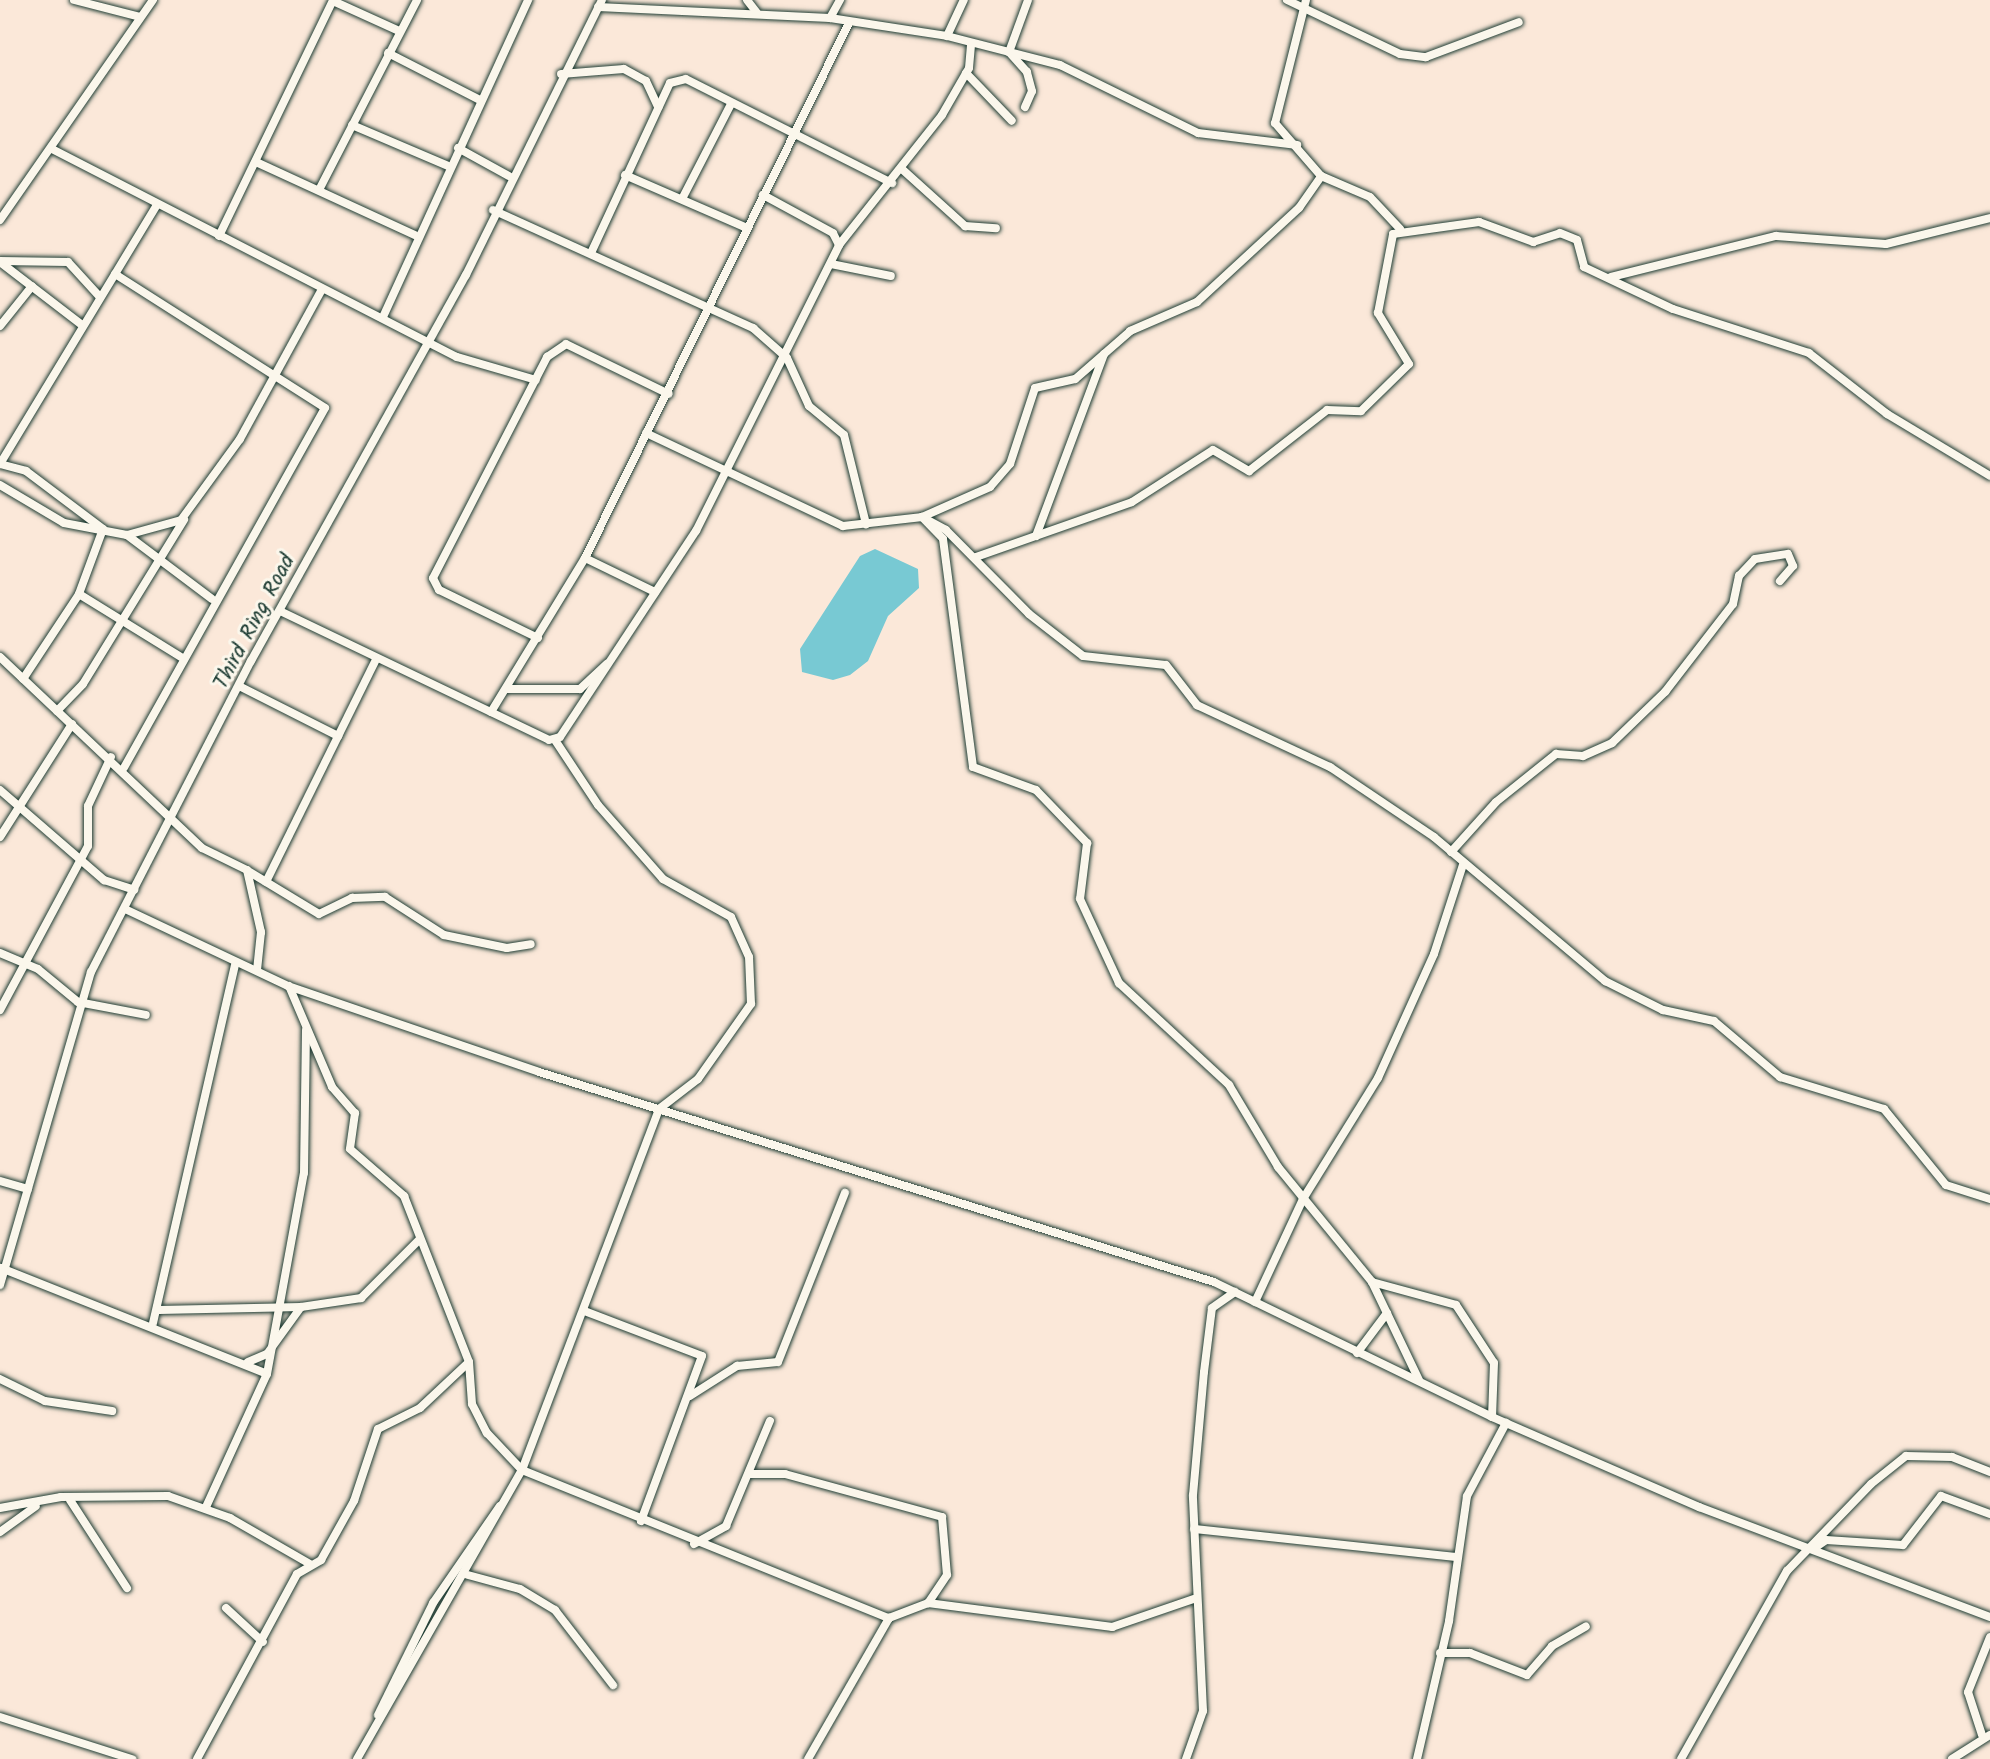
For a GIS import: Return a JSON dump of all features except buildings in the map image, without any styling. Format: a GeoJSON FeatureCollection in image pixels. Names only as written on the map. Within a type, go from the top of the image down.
{"type":"FeatureCollection","features":[{"type":"Feature","properties":{"kind":"street"},"geometry":{"type":"LineString","coordinates":[[74,0],[140,17]]}},
{"type":"Feature","properties":{"kind":"street"},"geometry":{"type":"LineString","coordinates":[[0,220],[153,0]]}},
{"type":"Feature","properties":{"kind":"street"},"geometry":{"type":"LineString","coordinates":[[319,190],[417,0]]}},
{"type":"Feature","properties":{"kind":"street"},"geometry":{"type":"LineString","coordinates":[[383,317],[415,235],[528,0]]}},
{"type":"Feature","properties":{"kind":"street"},"geometry":{"type":"LineString","coordinates":[[747,0],[757,13]]}},
{"type":"Feature","properties":{"kind":"street"},"geometry":{"type":"LineString","coordinates":[[830,18],[840,0]]}},
{"type":"Feature","properties":{"kind":"street"},"geometry":{"type":"LineString","coordinates":[[947,36],[964,0]]}},
{"type":"Feature","properties":{"kind":"street"},"geometry":{"type":"LineString","coordinates":[[1009,52],[1028,0]]}},
{"type":"Feature","properties":{"kind":"street"},"geometry":{"type":"LineString","coordinates":[[1287,0],[1305,4],[1400,54],[1426,57],[1519,22]]}},
{"type":"Feature","properties":{"kind":"street"},"geometry":{"type":"LineString","coordinates":[[219,236],[333,1],[399,31]]}},
{"type":"Feature","properties":{"kind":"street"},"geometry":{"type":"LineString","coordinates":[[600,4],[830,18],[947,36],[1060,65],[1198,133],[1297,145]]}},
{"type":"Feature","properties":{"kind":"street","name":"Third Ring Road"},"geometry":{"type":"LineString","coordinates":[[0,1285],[2,1268],[28,1189],[78,1002],[172,812],[430,342],[509,176],[600,4]]}},
{"type":"Feature","properties":{"kind":"street"},"geometry":{"type":"LineString","coordinates":[[1305,4],[1273,114],[1321,176],[1370,197],[1400,229],[1422,235],[1479,222],[1533,242],[1560,233],[1577,240],[1584,267],[1673,309],[1809,353],[1887,414],[1990,476]]}},
{"type":"Feature","properties":{"kind":"street"},"geometry":{"type":"LineString","coordinates":[[491,712],[585,558],[646,433],[669,394],[849,23]]}},
{"type":"Feature","properties":{"kind":"street"},"geometry":{"type":"LineString","coordinates":[[555,740],[620,653],[727,475],[787,358],[839,245],[903,170],[966,73],[971,43]]}},
{"type":"Feature","properties":{"kind":"street"},"geometry":{"type":"LineString","coordinates":[[1009,52],[1027,72],[1032,91],[1025,107]]}},
{"type":"Feature","properties":{"kind":"street"},"geometry":{"type":"LineString","coordinates":[[388,53],[480,100]]}},
{"type":"Feature","properties":{"kind":"street"},"geometry":{"type":"LineString","coordinates":[[561,74],[624,69],[646,81],[658,107]]}},
{"type":"Feature","properties":{"kind":"street"},"geometry":{"type":"LineString","coordinates":[[966,73],[1012,121]]}},
{"type":"Feature","properties":{"kind":"street"},"geometry":{"type":"LineString","coordinates":[[591,253],[670,83],[686,79],[731,104],[796,130],[892,183]]}},
{"type":"Feature","properties":{"kind":"street"},"geometry":{"type":"LineString","coordinates":[[682,199],[731,104]]}},
{"type":"Feature","properties":{"kind":"street"},"geometry":{"type":"LineString","coordinates":[[352,125],[448,166]]}},
{"type":"Feature","properties":{"kind":"street"},"geometry":{"type":"LineString","coordinates":[[458,148],[509,176]]}},
{"type":"Feature","properties":{"kind":"street"},"geometry":{"type":"LineString","coordinates":[[52,149],[156,206],[430,342],[536,380]]}},
{"type":"Feature","properties":{"kind":"street"},"geometry":{"type":"LineString","coordinates":[[256,162],[415,235]]}},
{"type":"Feature","properties":{"kind":"street"},"geometry":{"type":"LineString","coordinates":[[903,170],[965,226],[996,228]]}},
{"type":"Feature","properties":{"kind":"street"},"geometry":{"type":"LineString","coordinates":[[625,175],[747,228]]}},
{"type":"Feature","properties":{"kind":"street"},"geometry":{"type":"LineString","coordinates":[[646,433],[727,475],[843,526],[922,517],[990,487],[1010,464],[1035,388],[1075,379],[1130,331],[1207,294],[1299,208],[1321,176]]}},
{"type":"Feature","properties":{"kind":"street"},"geometry":{"type":"LineString","coordinates":[[763,195],[833,233],[839,245]]}},
{"type":"Feature","properties":{"kind":"street"},"geometry":{"type":"LineString","coordinates":[[103,529],[26,471],[0,464],[156,206]]}},
{"type":"Feature","properties":{"kind":"street"},"geometry":{"type":"LineString","coordinates":[[493,210],[710,305],[753,328],[787,358],[809,406],[851,449],[866,524]]}},
{"type":"Feature","properties":{"kind":"street"},"geometry":{"type":"LineString","coordinates":[[1610,277],[1776,236],[1886,244],[1990,218]]}},
{"type":"Feature","properties":{"kind":"street"},"geometry":{"type":"LineString","coordinates":[[976,557],[1132,502],[1213,450],[1249,471],[1327,410],[1361,411],[1383,395],[1409,364],[1378,313],[1400,229]]}},
{"type":"Feature","properties":{"kind":"street"},"geometry":{"type":"LineString","coordinates":[[0,262],[68,262],[99,296]]}},
{"type":"Feature","properties":{"kind":"street"},"geometry":{"type":"LineString","coordinates":[[0,262],[82,325]]}},
{"type":"Feature","properties":{"kind":"street"},"geometry":{"type":"LineString","coordinates":[[831,264],[891,276]]}},
{"type":"Feature","properties":{"kind":"street"},"geometry":{"type":"LineString","coordinates":[[115,274],[321,402],[324,414],[212,599],[124,768]]}},
{"type":"Feature","properties":{"kind":"street"},"geometry":{"type":"LineString","coordinates":[[0,326],[32,286]]}},
{"type":"Feature","properties":{"kind":"street"},"geometry":{"type":"LineString","coordinates":[[57,711],[83,684],[115,622],[240,439],[322,289]]}},
{"type":"Feature","properties":{"kind":"street"},"geometry":{"type":"LineString","coordinates":[[538,638],[439,590],[433,578],[536,380],[557,344],[566,344],[669,394]]}},
{"type":"Feature","properties":{"kind":"street"},"geometry":{"type":"LineString","coordinates":[[1036,536],[1104,354]]}},
{"type":"Feature","properties":{"kind":"street"},"geometry":{"type":"LineString","coordinates":[[0,485],[64,523],[127,535],[206,588],[212,599]]}},
{"type":"Feature","properties":{"kind":"street"},"geometry":{"type":"LineString","coordinates":[[127,535],[187,515]]}},
{"type":"Feature","properties":{"kind":"street"},"geometry":{"type":"LineString","coordinates":[[922,517],[976,557],[1029,614],[1083,656],[1166,665],[1187,699],[1330,767],[1451,852],[1605,981],[1663,1010],[1714,1021],[1780,1077],[1884,1109],[1946,1185],[1990,1199]]}},
{"type":"Feature","properties":{"kind":"street"},"geometry":{"type":"LineString","coordinates":[[922,517],[946,552],[973,767],[1036,790],[1087,843],[1080,899],[1119,983],[1229,1085],[1303,1199],[1372,1282],[1419,1380]]}},
{"type":"Feature","properties":{"kind":"street"},"geometry":{"type":"LineString","coordinates":[[23,679],[79,594],[103,529]]}},
{"type":"Feature","properties":{"kind":"street"},"geometry":{"type":"LineString","coordinates":[[1451,852],[1496,802],[1556,754],[1583,756],[1612,743],[1665,692],[1733,604],[1739,576],[1755,559],[1788,554],[1793,566],[1780,581]]}},
{"type":"Feature","properties":{"kind":"street"},"geometry":{"type":"LineString","coordinates":[[585,558],[655,592]]}},
{"type":"Feature","properties":{"kind":"street"},"geometry":{"type":"LineString","coordinates":[[206,588],[222,586]]}},
{"type":"Feature","properties":{"kind":"street"},"geometry":{"type":"LineString","coordinates":[[79,594],[115,622],[181,657]]}},
{"type":"Feature","properties":{"kind":"street"},"geometry":{"type":"LineString","coordinates":[[280,611],[376,659],[555,740],[598,805],[663,879],[724,909],[749,957],[746,1019],[698,1079],[659,1109],[614,1220],[587,1312],[522,1470],[468,1575],[373,1727]]}},
{"type":"Feature","properties":{"kind":"street"},"geometry":{"type":"LineString","coordinates":[[506,689],[580,689],[620,653]]}},
{"type":"Feature","properties":{"kind":"street"},"geometry":{"type":"LineString","coordinates":[[0,657],[172,812],[202,848],[247,870],[319,914],[352,898],[385,897],[444,935],[507,948],[531,944]]}},
{"type":"Feature","properties":{"kind":"street"},"geometry":{"type":"LineString","coordinates":[[266,882],[376,659]]}},
{"type":"Feature","properties":{"kind":"street"},"geometry":{"type":"LineString","coordinates":[[241,687],[338,736]]}},
{"type":"Feature","properties":{"kind":"street"},"geometry":{"type":"LineString","coordinates":[[0,837],[17,805],[72,724]]}},
{"type":"Feature","properties":{"kind":"street"},"geometry":{"type":"LineString","coordinates":[[0,1010],[79,861],[92,826],[88,806],[111,757]]}},
{"type":"Feature","properties":{"kind":"street"},"geometry":{"type":"LineString","coordinates":[[0,790],[79,861],[134,890]]}},
{"type":"Feature","properties":{"kind":"street"},"geometry":{"type":"LineString","coordinates":[[1255,1302],[1303,1199],[1378,1078],[1434,954],[1463,865]]}},
{"type":"Feature","properties":{"kind":"street"},"geometry":{"type":"LineString","coordinates":[[247,870],[261,932],[257,968]]}},
{"type":"Feature","properties":{"kind":"street"},"geometry":{"type":"LineString","coordinates":[[125,909],[236,962],[257,968],[288,986],[659,1109],[790,1145],[1235,1292],[1492,1417],[1699,1507],[1814,1546],[1990,1617]]}},
{"type":"Feature","properties":{"kind":"street"},"geometry":{"type":"LineString","coordinates":[[0,953],[23,962],[78,1002],[146,1015]]}},
{"type":"Feature","properties":{"kind":"street"},"geometry":{"type":"LineString","coordinates":[[153,1323],[159,1310],[236,962]]}},
{"type":"Feature","properties":{"kind":"street"},"geometry":{"type":"LineString","coordinates":[[288,986],[332,1087],[355,1113],[350,1149],[395,1181],[469,1362],[472,1404],[487,1433],[522,1470],[693,1544],[889,1618]]}},
{"type":"Feature","properties":{"kind":"street"},"geometry":{"type":"LineString","coordinates":[[206,1507],[267,1374],[304,1173],[306,1026]]}},
{"type":"Feature","properties":{"kind":"street"},"geometry":{"type":"LineString","coordinates":[[0,1181],[28,1189]]}},
{"type":"Feature","properties":{"kind":"street"},"geometry":{"type":"LineString","coordinates":[[689,1397],[737,1366],[778,1362],[845,1193]]}},
{"type":"Feature","properties":{"kind":"street"},"geometry":{"type":"LineString","coordinates":[[159,1310],[281,1304],[301,1307],[361,1298],[419,1240]]}},
{"type":"Feature","properties":{"kind":"street"},"geometry":{"type":"LineString","coordinates":[[2,1268],[153,1323],[248,1362],[267,1374]]}},
{"type":"Feature","properties":{"kind":"street"},"geometry":{"type":"LineString","coordinates":[[1372,1282],[1456,1305],[1494,1363],[1492,1417]]}},
{"type":"Feature","properties":{"kind":"street"},"geometry":{"type":"LineString","coordinates":[[1186,1759],[1203,1711],[1194,1599],[1194,1529],[1212,1308],[1235,1292]]}},
{"type":"Feature","properties":{"kind":"street"},"geometry":{"type":"LineString","coordinates":[[248,1362],[271,1350],[301,1307]]}},
{"type":"Feature","properties":{"kind":"street"},"geometry":{"type":"LineString","coordinates":[[587,1312],[699,1351],[702,1364],[641,1521]]}},
{"type":"Feature","properties":{"kind":"street"},"geometry":{"type":"LineString","coordinates":[[1357,1353],[1387,1313]]}},
{"type":"Feature","properties":{"kind":"street"},"geometry":{"type":"LineString","coordinates":[[197,1759],[263,1642],[297,1574],[311,1564],[354,1501],[378,1429],[420,1408],[469,1362]]}},
{"type":"Feature","properties":{"kind":"street"},"geometry":{"type":"LineString","coordinates":[[0,1379],[45,1401],[112,1411]]}},
{"type":"Feature","properties":{"kind":"street"},"geometry":{"type":"LineString","coordinates":[[693,1544],[726,1526],[770,1421]]}},
{"type":"Feature","properties":{"kind":"street"},"geometry":{"type":"LineString","coordinates":[[1417,1759],[1440,1653],[1467,1496],[1506,1423]]}},
{"type":"Feature","properties":{"kind":"street"},"geometry":{"type":"LineString","coordinates":[[1681,1759],[1760,1612],[1814,1546],[1906,1456],[1952,1457],[1990,1472]]}},
{"type":"Feature","properties":{"kind":"street"},"geometry":{"type":"LineString","coordinates":[[750,1474],[785,1474],[942,1517],[947,1575],[928,1603]]}},
{"type":"Feature","properties":{"kind":"street"},"geometry":{"type":"LineString","coordinates":[[0,1532],[52,1498],[70,1500],[146,1495],[206,1507],[311,1564]]}},
{"type":"Feature","properties":{"kind":"street"},"geometry":{"type":"LineString","coordinates":[[1814,1546],[1826,1540],[1903,1545],[1941,1496],[1990,1514]]}},
{"type":"Feature","properties":{"kind":"street"},"geometry":{"type":"LineString","coordinates":[[357,1759],[433,1603],[508,1497]]}},
{"type":"Feature","properties":{"kind":"street"},"geometry":{"type":"LineString","coordinates":[[70,1500],[127,1588]]}},
{"type":"Feature","properties":{"kind":"street"},"geometry":{"type":"LineString","coordinates":[[0,1508],[36,1506]]}},
{"type":"Feature","properties":{"kind":"street"},"geometry":{"type":"LineString","coordinates":[[1194,1529],[1457,1557]]}},
{"type":"Feature","properties":{"kind":"street"},"geometry":{"type":"LineString","coordinates":[[468,1575],[520,1589],[555,1610],[613,1685]]}},
{"type":"Feature","properties":{"kind":"street"},"geometry":{"type":"LineString","coordinates":[[808,1759],[889,1618],[928,1603],[1095,1627],[1194,1599]]}},
{"type":"Feature","properties":{"kind":"street"},"geometry":{"type":"LineString","coordinates":[[226,1608],[263,1642]]}},
{"type":"Feature","properties":{"kind":"street"},"geometry":{"type":"LineString","coordinates":[[1440,1653],[1470,1653],[1527,1675],[1552,1646],[1586,1626]]}},
{"type":"Feature","properties":{"kind":"street"},"geometry":{"type":"LineString","coordinates":[[1952,1759],[1986,1735],[1968,1692],[1990,1637]]}},
{"type":"Feature","properties":{"kind":"street"},"geometry":{"type":"LineString","coordinates":[[0,1717],[126,1758]]}},
{"type":"Feature","properties":{"kind":"water"},"geometry":{"type":"Polygon","coordinates":[[[875,549],[918,569],[919,588],[888,616],[868,661],[850,675],[833,680],[802,672],[800,649],[860,556],[875,549]]]}}]}
